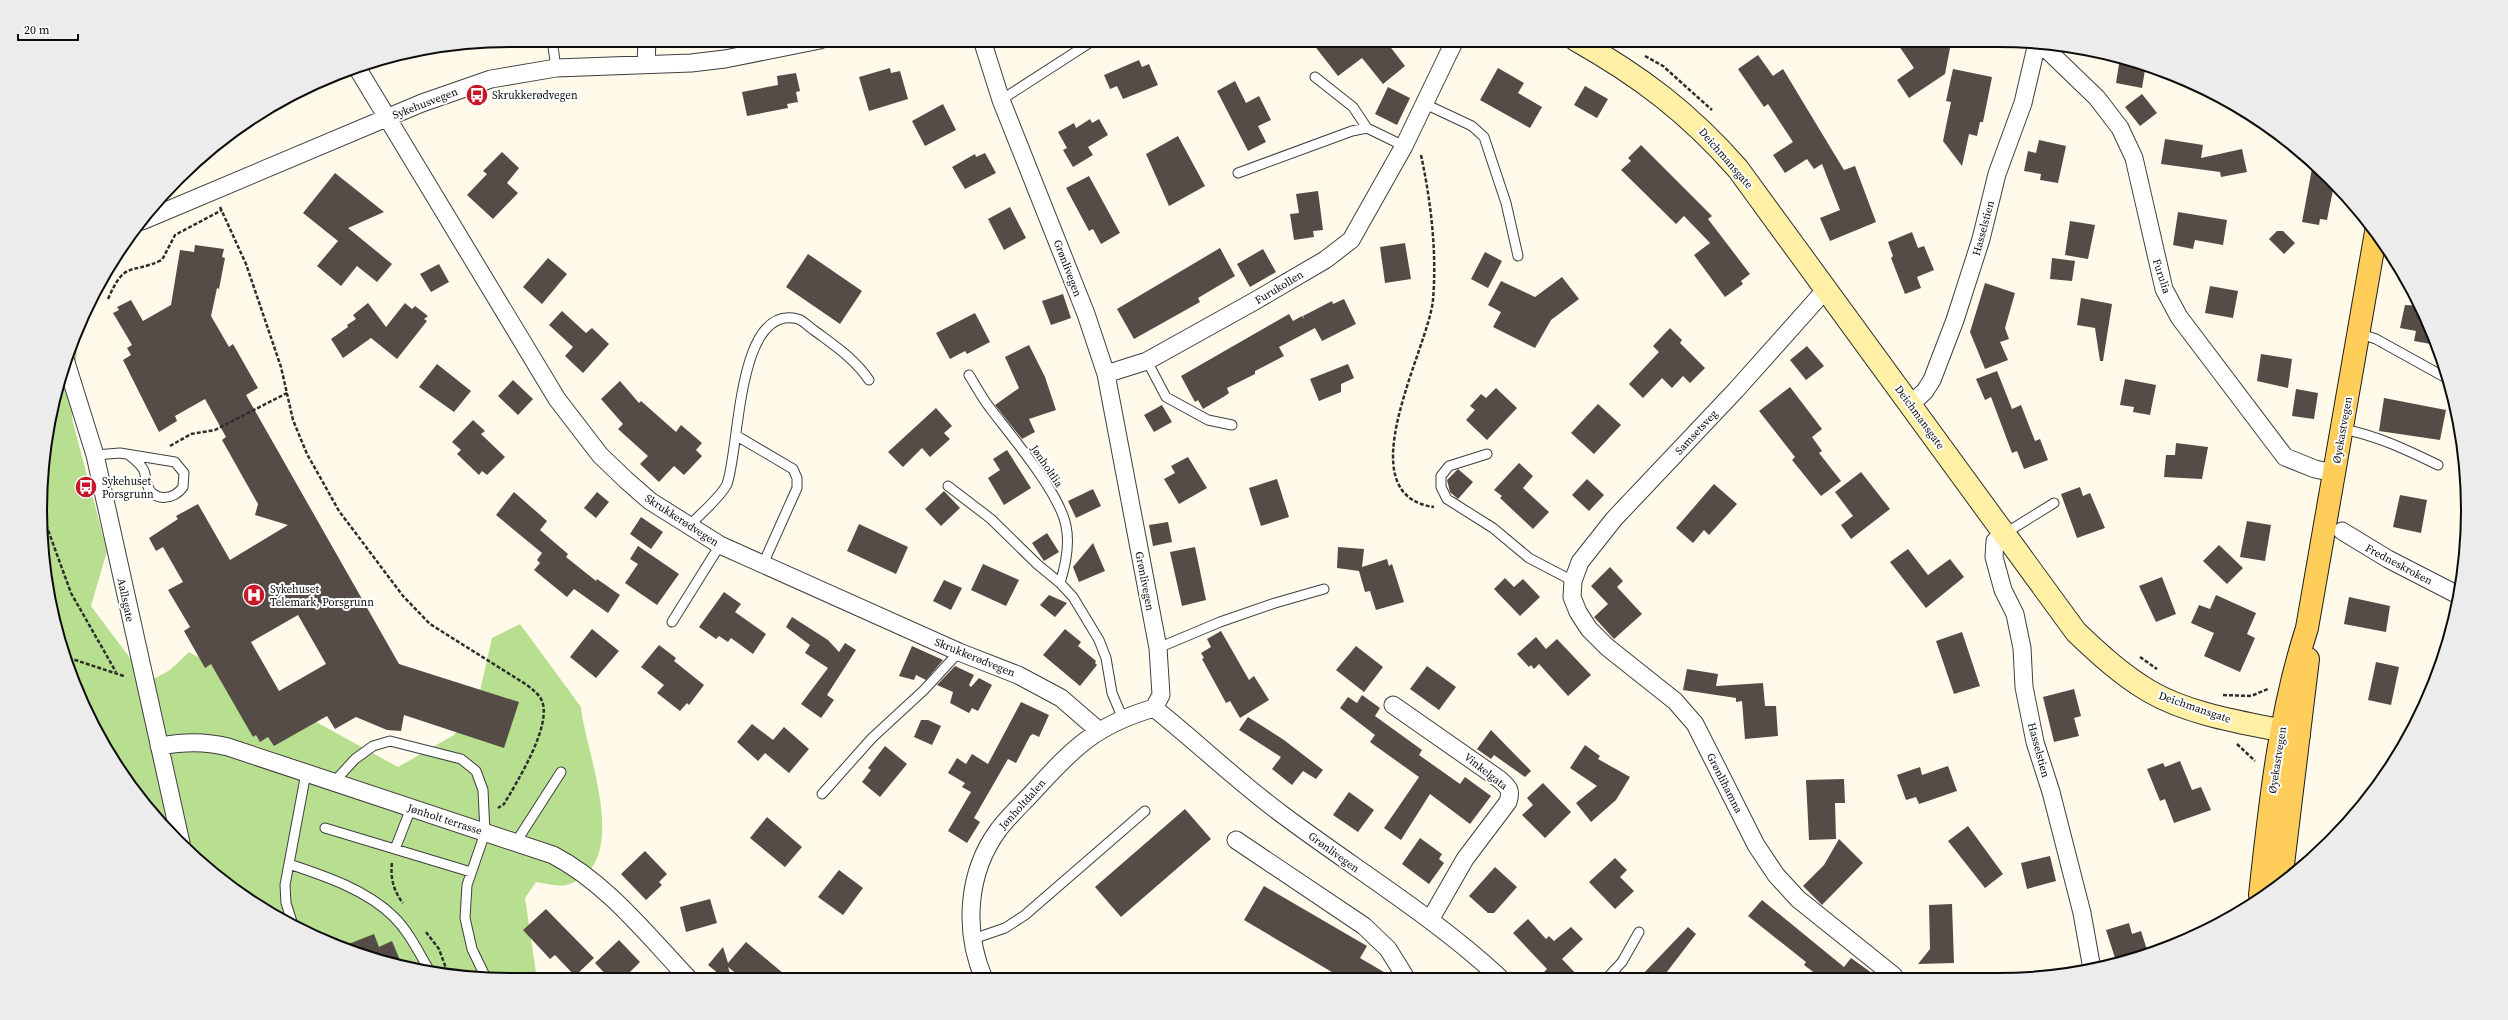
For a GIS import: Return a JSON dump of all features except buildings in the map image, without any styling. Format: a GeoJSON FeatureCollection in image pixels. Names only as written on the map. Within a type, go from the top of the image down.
{"type":"FeatureCollection","features":[{"type":"Feature","properties":{"kind":"main road","name":"Øyekastvegen"},"geometry":{"type":"LineString","coordinates":[[2260,891],[2272,783],[2290,732],[2308,671],[2307,628],[2374,241]]}},
{"type":"Feature","properties":{"kind":"main road","name":"Øyekastvegen"},"geometry":{"type":"LineString","coordinates":[[2281,876],[2290,732]]}},
{"type":"Feature","properties":{"kind":"street"},"geometry":{"type":"LineString","coordinates":[[646,64],[647,47]]}},
{"type":"Feature","properties":{"kind":"street","name":"Sykehusvegen"},"geometry":{"type":"LineString","coordinates":[[153,216],[422,103],[479,83],[522,73],[556,68],[725,59],[785,47]]}},
{"type":"Feature","properties":{"kind":"street","name":"Grønlivegen"},"geometry":{"type":"LineString","coordinates":[[984,47],[1001,100],[1086,314],[1106,374],[1158,648],[1161,695],[1154,708],[1281,814],[1430,920],[1473,953],[1495,973]]}},
{"type":"Feature","properties":{"kind":"street","name":"Furukollen"},"geometry":{"type":"LineString","coordinates":[[1106,374],[1147,361],[1325,260],[1351,240],[1404,146],[1453,47]]}},
{"type":"Feature","properties":{"kind":"street","name":"Deichmansgate"},"geometry":{"type":"LineString","coordinates":[[1588,47],[1648,83],[1679,108],[1713,140],[1738,169],[1827,288],[1910,405],[2076,632],[2109,664],[2150,692],[2187,707],[2220,717],[2290,732]]}},
{"type":"Feature","properties":{"kind":"street","name":"Hasselstien"},"geometry":{"type":"LineString","coordinates":[[1910,405],[1926,392],[1955,320],[1981,239],[1997,174],[2023,103],[2036,49]]}},
{"type":"Feature","properties":{"kind":"street","name":"Furulia"},"geometry":{"type":"LineString","coordinates":[[2047,50],[2097,98],[2120,128],[2134,158],[2164,289],[2180,317],[2285,457],[2315,469],[2334,473]]}},
{"type":"Feature","properties":{"kind":"street","name":"Skrukkerødvegen"},"geometry":{"type":"LineString","coordinates":[[360,72],[518,336],[578,428],[600,456],[626,480],[650,501],[720,545],[959,652],[1045,688],[1061,698],[1098,730]]}},
{"type":"Feature","properties":{"kind":"street","name":"Samsetsveg"},"geometry":{"type":"LineString","coordinates":[[1573,581],[1580,562],[1614,519],[1736,390],[1827,288]]}},
{"type":"Feature","properties":{"kind":"street","name":"Aallsgate"},"geometry":{"type":"LineString","coordinates":[[69,371],[94,455],[179,832]]}},
{"type":"Feature","properties":{"kind":"street","name":"Fredneskroken"},"geometry":{"type":"LineString","coordinates":[[2342,531],[2388,559],[2453,593]]}},
{"type":"Feature","properties":{"kind":"street","name":"Hasselstien"},"geometry":{"type":"LineString","coordinates":[[2004,534],[1995,541],[1994,557],[2003,590],[2016,621],[2022,648],[2024,688],[2035,742],[2051,792],[2082,913],[2091,963]]}},
{"type":"Feature","properties":{"kind":"street","name":"Grønlihamna"},"geometry":{"type":"LineString","coordinates":[[1573,581],[1572,597],[1578,612],[1589,629],[1607,647],[1675,700],[1695,724],[1756,845],[1776,875],[1798,899],[1890,973]]}},
{"type":"Feature","properties":{"kind":"street","name":"Vinkelgata"},"geometry":{"type":"LineString","coordinates":[[1393,705],[1493,775],[1510,789],[1511,792],[1508,802],[1466,859],[1430,920]]}},
{"type":"Feature","properties":{"kind":"street","name":"Jønholtdalen"},"geometry":{"type":"LineString","coordinates":[[982,973],[973,939],[971,900],[974,882],[988,846],[1013,812],[1070,753],[1098,730],[1154,708]]}},
{"type":"Feature","properties":{"kind":"street","name":"Jønholt terrasse"},"geometry":{"type":"LineString","coordinates":[[159,746],[183,742],[207,742],[411,808],[486,826],[516,842],[553,856],[574,866],[588,877],[683,973]]}},
{"type":"Feature","properties":{"kind":"street"},"geometry":{"type":"LineString","coordinates":[[1236,840],[1364,926],[1388,950],[1403,973]]}},
{"type":"Feature","properties":{"kind":"lane"},"geometry":{"type":"LineString","coordinates":[[553,47],[556,68]]}},
{"type":"Feature","properties":{"kind":"lane"},"geometry":{"type":"LineString","coordinates":[[1001,100],[1083,47]]}},
{"type":"Feature","properties":{"kind":"lane"},"geometry":{"type":"LineString","coordinates":[[1315,77],[1353,107],[1367,128],[1404,146]]}},
{"type":"Feature","properties":{"kind":"lane"},"geometry":{"type":"LineString","coordinates":[[1425,104],[1472,126],[1484,137],[1506,203],[1518,256]]}},
{"type":"Feature","properties":{"kind":"lane"},"geometry":{"type":"LineString","coordinates":[[1238,173],[1352,130],[1367,128]]}},
{"type":"Feature","properties":{"kind":"lane"},"geometry":{"type":"LineString","coordinates":[[688,526],[726,485],[737,436],[743,380],[759,340],[775,321],[786,318],[800,319],[859,365],[869,380]]}},
{"type":"Feature","properties":{"kind":"lane"},"geometry":{"type":"LineString","coordinates":[[2358,333],[2376,339],[2440,375]]}},
{"type":"Feature","properties":{"kind":"lane"},"geometry":{"type":"LineString","coordinates":[[1147,361],[1166,397],[1208,420],[1232,425]]}},
{"type":"Feature","properties":{"kind":"lane","name":"Jønholtlia"},"geometry":{"type":"LineString","coordinates":[[969,374],[989,407],[1046,485],[1064,517],[1068,542],[1066,564],[1060,583]]}},
{"type":"Feature","properties":{"kind":"lane"},"geometry":{"type":"LineString","coordinates":[[2342,429],[2360,432],[2393,444],[2438,465]]}},
{"type":"Feature","properties":{"kind":"lane"},"geometry":{"type":"LineString","coordinates":[[737,436],[793,469],[797,478],[797,488],[763,564]]}},
{"type":"Feature","properties":{"kind":"lane"},"geometry":{"type":"LineString","coordinates":[[94,455],[109,453],[130,455],[156,458],[174,462],[184,473],[183,487],[173,497],[165,498],[150,491],[143,468],[130,455]]}},
{"type":"Feature","properties":{"kind":"lane"},"geometry":{"type":"LineString","coordinates":[[1487,454],[1449,466],[1441,476],[1443,494],[1466,512],[1494,528],[1529,558],[1573,581]]}},
{"type":"Feature","properties":{"kind":"lane"},"geometry":{"type":"LineString","coordinates":[[948,486],[991,519],[1073,597],[1099,640],[1106,658],[1112,693],[1123,719]]}},
{"type":"Feature","properties":{"kind":"lane"},"geometry":{"type":"LineString","coordinates":[[2004,534],[2054,504]]}},
{"type":"Feature","properties":{"kind":"lane"},"geometry":{"type":"LineString","coordinates":[[672,622],[720,545]]}},
{"type":"Feature","properties":{"kind":"lane"},"geometry":{"type":"LineString","coordinates":[[1158,648],[1220,622],[1275,603],[1324,589]]}},
{"type":"Feature","properties":{"kind":"lane"},"geometry":{"type":"LineString","coordinates":[[822,794],[872,738],[924,690],[959,652]]}},
{"type":"Feature","properties":{"kind":"lane"},"geometry":{"type":"LineString","coordinates":[[334,782],[355,759],[373,746],[382,742],[396,742],[461,759],[470,764],[481,780],[486,826],[467,885],[465,918],[472,949],[483,972]]}},
{"type":"Feature","properties":{"kind":"lane"},"geometry":{"type":"LineString","coordinates":[[516,842],[561,772]]}},
{"type":"Feature","properties":{"kind":"lane"},"geometry":{"type":"LineString","coordinates":[[290,917],[286,902],[286,885],[306,773]]}},
{"type":"Feature","properties":{"kind":"lane"},"geometry":{"type":"LineString","coordinates":[[395,849],[411,808]]}},
{"type":"Feature","properties":{"kind":"lane"},"geometry":{"type":"LineString","coordinates":[[973,939],[1005,928],[1025,915],[1144,811]]}},
{"type":"Feature","properties":{"kind":"lane"},"geometry":{"type":"LineString","coordinates":[[324,828],[471,872]]}},
{"type":"Feature","properties":{"kind":"lane"},"geometry":{"type":"LineString","coordinates":[[289,864],[329,877],[375,902],[394,917],[406,930],[426,965]]}},
{"type":"Feature","properties":{"kind":"lane"},"geometry":{"type":"LineString","coordinates":[[1612,973],[1622,962],[1639,932]]}},
{"type":"Feature","properties":{"kind":"path"},"geometry":{"type":"LineString","coordinates":[[1404,146],[1420,146],[1428,189],[1435,270],[1433,301],[1427,331],[1401,401],[1392,465],[1395,481],[1402,493],[1413,502],[1426,506],[1466,512]]}},
{"type":"Feature","properties":{"kind":"path"},"geometry":{"type":"LineString","coordinates":[[213,190],[246,264],[281,366],[293,420],[307,454],[325,487],[361,542],[403,596],[430,624],[528,685],[538,695],[542,703],[544,719],[526,769],[504,804],[486,826]]}},
{"type":"Feature","properties":{"kind":"path"},"geometry":{"type":"LineString","coordinates":[[108,299],[116,281],[126,270],[162,260],[175,235],[222,210]]}},
{"type":"Feature","properties":{"kind":"path"},"geometry":{"type":"LineString","coordinates":[[156,458],[166,448],[191,434],[215,430],[286,392]]}},
{"type":"Feature","properties":{"kind":"path"},"geometry":{"type":"LineString","coordinates":[[48,529],[71,593],[116,672]]}},
{"type":"Feature","properties":{"kind":"path"},"geometry":{"type":"LineString","coordinates":[[72,658],[116,672],[145,685]]}},
{"type":"Feature","properties":{"kind":"path"},"geometry":{"type":"LineString","coordinates":[[395,849],[391,871],[393,883],[397,894],[406,907]]}},
{"type":"Feature","properties":{"kind":"path"},"geometry":{"type":"LineString","coordinates":[[425,931],[439,949],[446,968]]}},
{"type":"Feature","properties":{"kind":"green space"},"geometry":{"type":"Polygon","coordinates":[[[77,348],[72,419],[107,551],[91,606],[148,682],[170,670],[189,652],[398,767],[454,735],[477,704],[492,638],[520,624],[581,707],[601,806],[602,832],[598,856],[587,874],[566,885],[536,882],[525,898],[536,973],[480,972],[450,969],[390,957],[333,938],[278,911],[253,895],[205,858],[162,815],[143,792],[109,742],[82,687],[63,630],[51,570],[47,510],[51,450],[63,390],[77,348]]]}},
{"type":"Feature","properties":{"kind":"place","name":"Skrukkerødvegen"},"geometry":{"type":"Point","coordinates":[477,95]}},
{"type":"Feature","properties":{"kind":"place","name":"Sykehuset Porsgrunn"},"geometry":{"type":"Point","coordinates":[86,487]}},
{"type":"Feature","properties":{"kind":"place","name":"Sykehuset Telemark, Porsgrunn"},"geometry":{"type":"Point","coordinates":[254,595]}}]}
